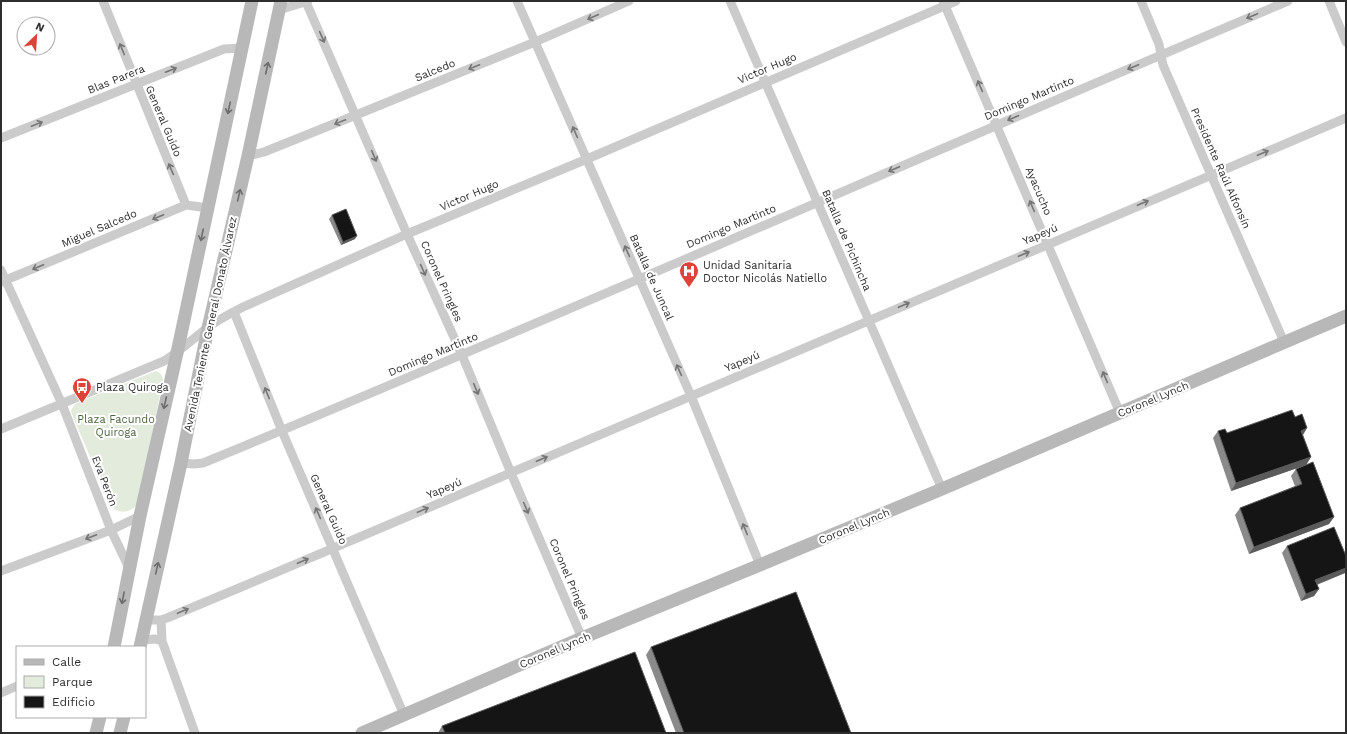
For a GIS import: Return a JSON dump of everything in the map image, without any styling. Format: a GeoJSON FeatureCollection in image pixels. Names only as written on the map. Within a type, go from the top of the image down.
{"type":"FeatureCollection","features":[{"type":"Feature","properties":{"kind":"main road"},"geometry":{"type":"LineString","coordinates":[[114,646],[140,516],[177,353],[252,1]]}},
{"type":"Feature","properties":{"kind":"main road","name":"Avenida Teniente General Donato Álvarez"},"geometry":{"type":"LineString","coordinates":[[141,643],[181,463],[208,328],[248,156],[280,5]]}},
{"type":"Feature","properties":{"kind":"main road","name":"Coronel Lynch"},"geometry":{"type":"LineString","coordinates":[[362,733],[582,638],[942,489],[1346,316]]}},
{"type":"Feature","properties":{"kind":"main road"},"geometry":{"type":"LineString","coordinates":[[96,733],[100,718]]}},
{"type":"Feature","properties":{"kind":"main road"},"geometry":{"type":"LineString","coordinates":[[120,733],[124,718]]}},
{"type":"Feature","properties":{"kind":"street","name":"General Guido"},"geometry":{"type":"LineString","coordinates":[[103,1],[186,205]]}},
{"type":"Feature","properties":{"kind":"street"},"geometry":{"type":"LineString","coordinates":[[280,5],[307,1]]}},
{"type":"Feature","properties":{"kind":"street","name":"Coronel Pringles"},"geometry":{"type":"LineString","coordinates":[[307,1],[407,234],[462,355],[582,638]]}},
{"type":"Feature","properties":{"kind":"street","name":"Batalla de Juncal"},"geometry":{"type":"LineString","coordinates":[[517,1],[691,396],[760,565]]}},
{"type":"Feature","properties":{"kind":"street","name":"Salcedo"},"geometry":{"type":"LineString","coordinates":[[248,156],[264,152],[356,115],[535,42],[629,1]]}},
{"type":"Feature","properties":{"kind":"street","name":"Batalla de Pichincha"},"geometry":{"type":"LineString","coordinates":[[730,1],[942,489]]}},
{"type":"Feature","properties":{"kind":"street","name":"Victor Hugo"},"geometry":{"type":"LineString","coordinates":[[1,429],[153,366],[177,353],[208,328],[234,312],[407,234],[766,82],[944,3],[956,1]]}},
{"type":"Feature","properties":{"kind":"street","name":"Presidente Raúl Alfonsín"},"geometry":{"type":"LineString","coordinates":[[1140,1],[1160,44],[1163,65],[1284,342]]}},
{"type":"Feature","properties":{"kind":"street","name":"Domingo Martinto"},"geometry":{"type":"LineString","coordinates":[[181,463],[203,463],[282,431],[1288,1]]}},
{"type":"Feature","properties":{"kind":"street"},"geometry":{"type":"LineString","coordinates":[[1329,1],[1346,42]]}},
{"type":"Feature","properties":{"kind":"street","name":"Ayacucho"},"geometry":{"type":"LineString","coordinates":[[944,3],[1120,413]]}},
{"type":"Feature","properties":{"kind":"street","name":"Blas Parera"},"geometry":{"type":"LineString","coordinates":[[1,138],[224,49],[242,48]]}},
{"type":"Feature","properties":{"kind":"street","name":"Yapeyú"},"geometry":{"type":"LineString","coordinates":[[146,620],[161,620],[333,549],[868,320],[1346,118]]}},
{"type":"Feature","properties":{"kind":"street"},"geometry":{"type":"LineString","coordinates":[[186,205],[208,208]]}},
{"type":"Feature","properties":{"kind":"street","name":"Miguel Salcedo"},"geometry":{"type":"LineString","coordinates":[[3,282],[186,205]]}},
{"type":"Feature","properties":{"kind":"street","name":"Eva Perón"},"geometry":{"type":"LineString","coordinates":[[1,270],[3,282],[62,404],[111,530],[129,568]]}},
{"type":"Feature","properties":{"kind":"street","name":"General Guido"},"geometry":{"type":"LineString","coordinates":[[234,312],[282,431],[404,715]]}},
{"type":"Feature","properties":{"kind":"street"},"geometry":{"type":"LineString","coordinates":[[1,571],[111,530],[140,516]]}},
{"type":"Feature","properties":{"kind":"street"},"geometry":{"type":"LineString","coordinates":[[161,620],[162,641],[195,733]]}},
{"type":"Feature","properties":{"kind":"street"},"geometry":{"type":"LineString","coordinates":[[141,643],[155,639],[162,641]]}},
{"type":"Feature","properties":{"kind":"street"},"geometry":{"type":"LineString","coordinates":[[1,693],[16,686]]}},
{"type":"Feature","properties":{"kind":"green space","name":"Plaza Facundo Quiroga"},"geometry":{"type":"Polygon","coordinates":[[[156,371],[161,374],[163,380],[138,503],[129,511],[121,512],[111,506],[71,411],[77,403],[156,371]]]}},
{"type":"Feature","properties":{"kind":"building"},"geometry":{"type":"Polygon","coordinates":[[[346,209],[357,236],[343,242],[332,215],[346,209]]]}},
{"type":"Feature","properties":{"kind":"building"},"geometry":{"type":"Polygon","coordinates":[[[1292,410],[1295,417],[1302,414],[1307,428],[1301,431],[1311,457],[1236,483],[1218,431],[1225,429],[1227,433],[1292,410]]]}},
{"type":"Feature","properties":{"kind":"building"},"geometry":{"type":"Polygon","coordinates":[[[1313,462],[1334,517],[1254,547],[1240,508],[1302,484],[1296,469],[1313,462]]]}},
{"type":"Feature","properties":{"kind":"building"},"geometry":{"type":"Polygon","coordinates":[[[1334,527],[1346,556],[1346,568],[1315,580],[1319,589],[1306,594],[1287,546],[1334,527]]]}},
{"type":"Feature","properties":{"kind":"building"},"geometry":{"type":"Polygon","coordinates":[[[796,592],[851,733],[684,733],[651,647],[796,592]]]}},
{"type":"Feature","properties":{"kind":"building"},"geometry":{"type":"Polygon","coordinates":[[[635,652],[666,733],[445,733],[442,726],[635,652]]]}},
{"type":"Feature","properties":{"kind":"place","name":"Unidad Sanitaria Doctor Nicolás Natiello"},"geometry":{"type":"Point","coordinates":[689,288]}},
{"type":"Feature","properties":{"kind":"place","name":"Plaza Quiroga"},"geometry":{"type":"Point","coordinates":[82,404]}}]}
